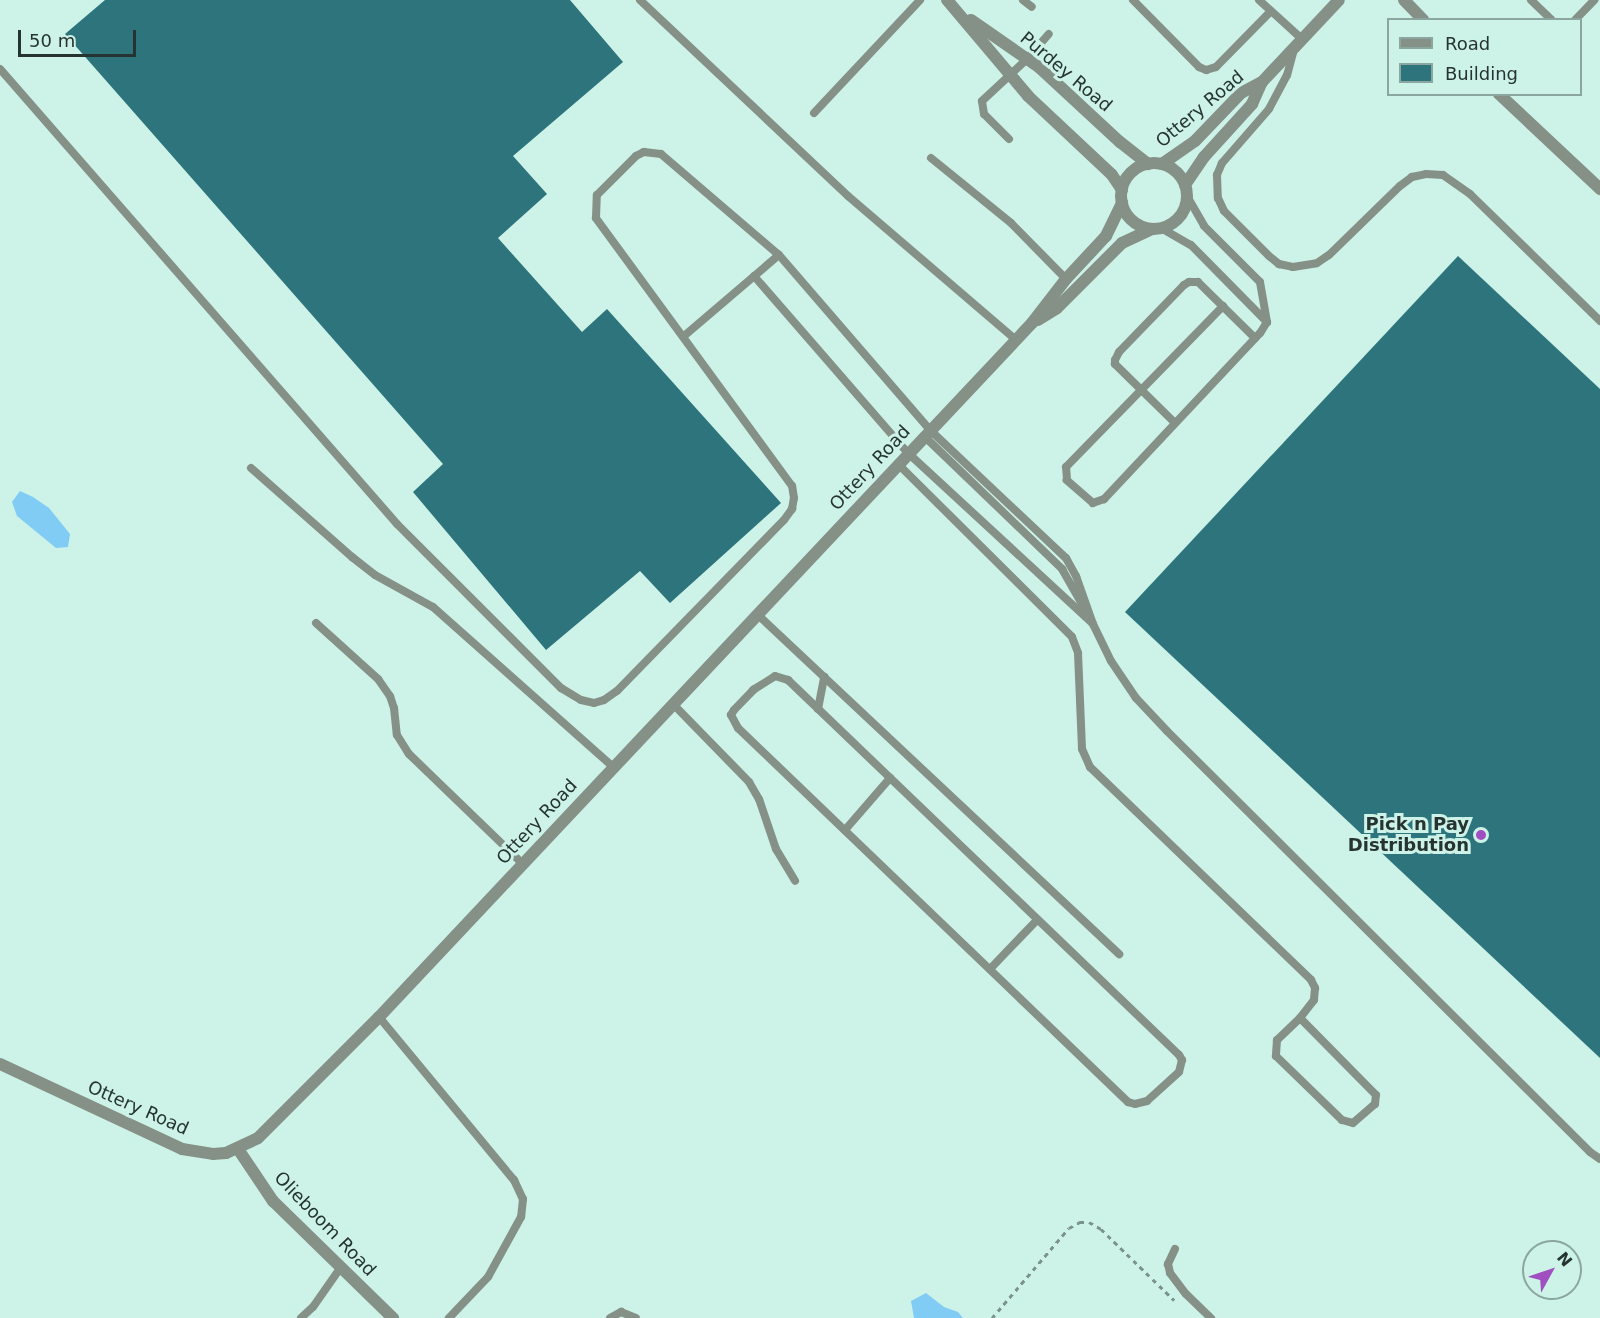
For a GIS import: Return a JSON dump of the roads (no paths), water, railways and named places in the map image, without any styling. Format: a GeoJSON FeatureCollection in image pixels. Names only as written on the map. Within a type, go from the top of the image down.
{"type":"FeatureCollection","features":[{"type":"Feature","properties":{"kind":"street"},"geometry":{"type":"LineString","coordinates":[[1404,0],[1421,18]]}},
{"type":"Feature","properties":{"kind":"street","name":"Ottery Road"},"geometry":{"type":"LineString","coordinates":[[1162,164],[1195,141],[1241,93],[1262,82],[1334,2]]}},
{"type":"Feature","properties":{"kind":"street","name":"Purdey Road"},"geometry":{"type":"LineString","coordinates":[[952,3],[1027,59],[1148,164]]}},
{"type":"Feature","properties":{"kind":"street","name":"Purdey Road"},"geometry":{"type":"LineString","coordinates":[[952,3],[1028,96],[1112,175],[1122,190]]}},
{"type":"Feature","properties":{"kind":"street","name":"Ottery Road"},"geometry":{"type":"LineString","coordinates":[[1186,190],[1204,157],[1252,104],[1262,82]]}},
{"type":"Feature","properties":{"kind":"street"},"geometry":{"type":"LineString","coordinates":[[1501,96],[1600,189]]}},
{"type":"Feature","properties":{"kind":"street"},"geometry":{"type":"LineString","coordinates":[[1148,164],[1162,164],[1172,169],[1186,190],[1180,216],[1157,228],[1133,220],[1122,203],[1122,190],[1127,177],[1136,168],[1148,164]]}},
{"type":"Feature","properties":{"kind":"street","name":"Ottery Road"},"geometry":{"type":"LineString","coordinates":[[0,1064],[182,1149],[213,1154],[238,1149],[258,1138],[279,1120],[379,1017],[1032,323],[1066,279],[1106,236],[1122,203]]}},
{"type":"Feature","properties":{"kind":"street","name":"Ottery Road"},"geometry":{"type":"LineString","coordinates":[[1032,323],[1057,308],[1122,243],[1157,228]]}},
{"type":"Feature","properties":{"kind":"street","name":"Olieboom Road"},"geometry":{"type":"LineString","coordinates":[[238,1149],[273,1201],[393,1318]]}},
{"type":"Feature","properties":{"kind":"lane"},"geometry":{"type":"LineString","coordinates":[[640,0],[848,195],[1016,340]]}},
{"type":"Feature","properties":{"kind":"lane"},"geometry":{"type":"LineString","coordinates":[[814,113],[920,0]]}},
{"type":"Feature","properties":{"kind":"lane"},"geometry":{"type":"LineString","coordinates":[[1023,0],[1032,8]]}},
{"type":"Feature","properties":{"kind":"lane"},"geometry":{"type":"LineString","coordinates":[[1133,0],[1199,67],[1206,70],[1216,67],[1271,12]]}},
{"type":"Feature","properties":{"kind":"lane"},"geometry":{"type":"LineString","coordinates":[[1259,0],[1298,44],[1287,75],[1274,101],[1222,164],[1216,175],[1215,187],[1224,211],[1269,256],[1280,264],[1293,267],[1317,263],[1329,255],[1412,177],[1426,174],[1443,175],[1470,194],[1600,321]]}},
{"type":"Feature","properties":{"kind":"lane"},"geometry":{"type":"LineString","coordinates":[[1531,0],[1549,18]]}},
{"type":"Feature","properties":{"kind":"lane"},"geometry":{"type":"LineString","coordinates":[[1577,18],[1594,0]]}},
{"type":"Feature","properties":{"kind":"lane"},"geometry":{"type":"LineString","coordinates":[[1009,139],[981,108],[986,96],[1011,75],[1049,34]]}},
{"type":"Feature","properties":{"kind":"lane"},"geometry":{"type":"LineString","coordinates":[[0,69],[397,524],[561,688],[580,700],[594,703],[604,700],[617,691],[792,509],[792,486],[596,218],[597,195],[636,156],[652,151],[661,154],[779,255],[927,433],[1062,568],[1111,661],[1136,698],[1590,1152],[1600,1159]]}},
{"type":"Feature","properties":{"kind":"lane"},"geometry":{"type":"LineString","coordinates":[[931,158],[1011,223],[1066,279]]}},
{"type":"Feature","properties":{"kind":"lane"},"geometry":{"type":"LineString","coordinates":[[1186,190],[1204,226],[1260,282],[1267,322],[1255,338],[1101,501],[1093,502],[1067,480],[1066,467],[1223,306]]}},
{"type":"Feature","properties":{"kind":"lane"},"geometry":{"type":"LineString","coordinates":[[1157,228],[1191,245],[1267,322]]}},
{"type":"Feature","properties":{"kind":"lane"},"geometry":{"type":"LineString","coordinates":[[684,336],[779,255]]}},
{"type":"Feature","properties":{"kind":"lane"},"geometry":{"type":"LineString","coordinates":[[754,276],[908,453],[1093,624]]}},
{"type":"Feature","properties":{"kind":"lane"},"geometry":{"type":"LineString","coordinates":[[1174,422],[1115,364],[1115,360],[1184,285],[1194,280],[1255,338]]}},
{"type":"Feature","properties":{"kind":"lane"},"geometry":{"type":"LineString","coordinates":[[898,464],[1072,637],[1078,652],[1081,736],[1085,759],[1166,841],[1311,980],[1315,988],[1314,1000],[1300,1018],[1277,1040],[1276,1056],[1342,1120],[1353,1123],[1375,1104],[1376,1095],[1300,1018]]}},
{"type":"Feature","properties":{"kind":"lane"},"geometry":{"type":"LineString","coordinates":[[251,468],[352,557],[394,586],[433,607],[613,768]]}},
{"type":"Feature","properties":{"kind":"lane"},"geometry":{"type":"LineString","coordinates":[[757,614],[1119,954]]}},
{"type":"Feature","properties":{"kind":"lane"},"geometry":{"type":"LineString","coordinates":[[316,623],[378,679],[390,696],[397,735],[409,754],[523,864]]}},
{"type":"Feature","properties":{"kind":"lane"},"geometry":{"type":"LineString","coordinates":[[775,676],[788,680],[819,710],[1179,1055],[1182,1060],[1179,1072],[1142,1104],[1128,1102],[738,728],[731,715],[753,690],[775,676]]}},
{"type":"Feature","properties":{"kind":"lane"},"geometry":{"type":"LineString","coordinates":[[819,710],[824,677]]}},
{"type":"Feature","properties":{"kind":"lane"},"geometry":{"type":"LineString","coordinates":[[673,704],[749,782],[759,799],[776,849],[795,881]]}},
{"type":"Feature","properties":{"kind":"lane"},"geometry":{"type":"LineString","coordinates":[[845,830],[890,778]]}},
{"type":"Feature","properties":{"kind":"lane"},"geometry":{"type":"LineString","coordinates":[[990,969],[1037,920]]}},
{"type":"Feature","properties":{"kind":"lane"},"geometry":{"type":"LineString","coordinates":[[379,1017],[514,1180],[523,1199],[521,1217],[488,1277],[449,1318]]}},
{"type":"Feature","properties":{"kind":"lane"},"geometry":{"type":"LineString","coordinates":[[1175,1249],[1168,1264],[1170,1273],[1186,1294],[1211,1318]]}},
{"type":"Feature","properties":{"kind":"lane"},"geometry":{"type":"LineString","coordinates":[[301,1318],[313,1307],[341,1267]]}},
{"type":"Feature","properties":{"kind":"lane"},"geometry":{"type":"LineString","coordinates":[[610,1318],[621,1312],[636,1318]]}},
{"type":"Feature","properties":{"kind":"water"},"geometry":{"type":"Polygon","coordinates":[[[20,491],[49,508],[70,534],[68,547],[56,548],[17,516],[12,502],[20,491]]]}},
{"type":"Feature","properties":{"kind":"water"},"geometry":{"type":"Polygon","coordinates":[[[926,1293],[944,1307],[958,1312],[963,1318],[914,1318],[911,1301],[926,1293]]]}},
{"type":"Feature","properties":{"kind":"place","name":"Pick n Pay Distribution"},"geometry":{"type":"Point","coordinates":[1481,835]}}]}
